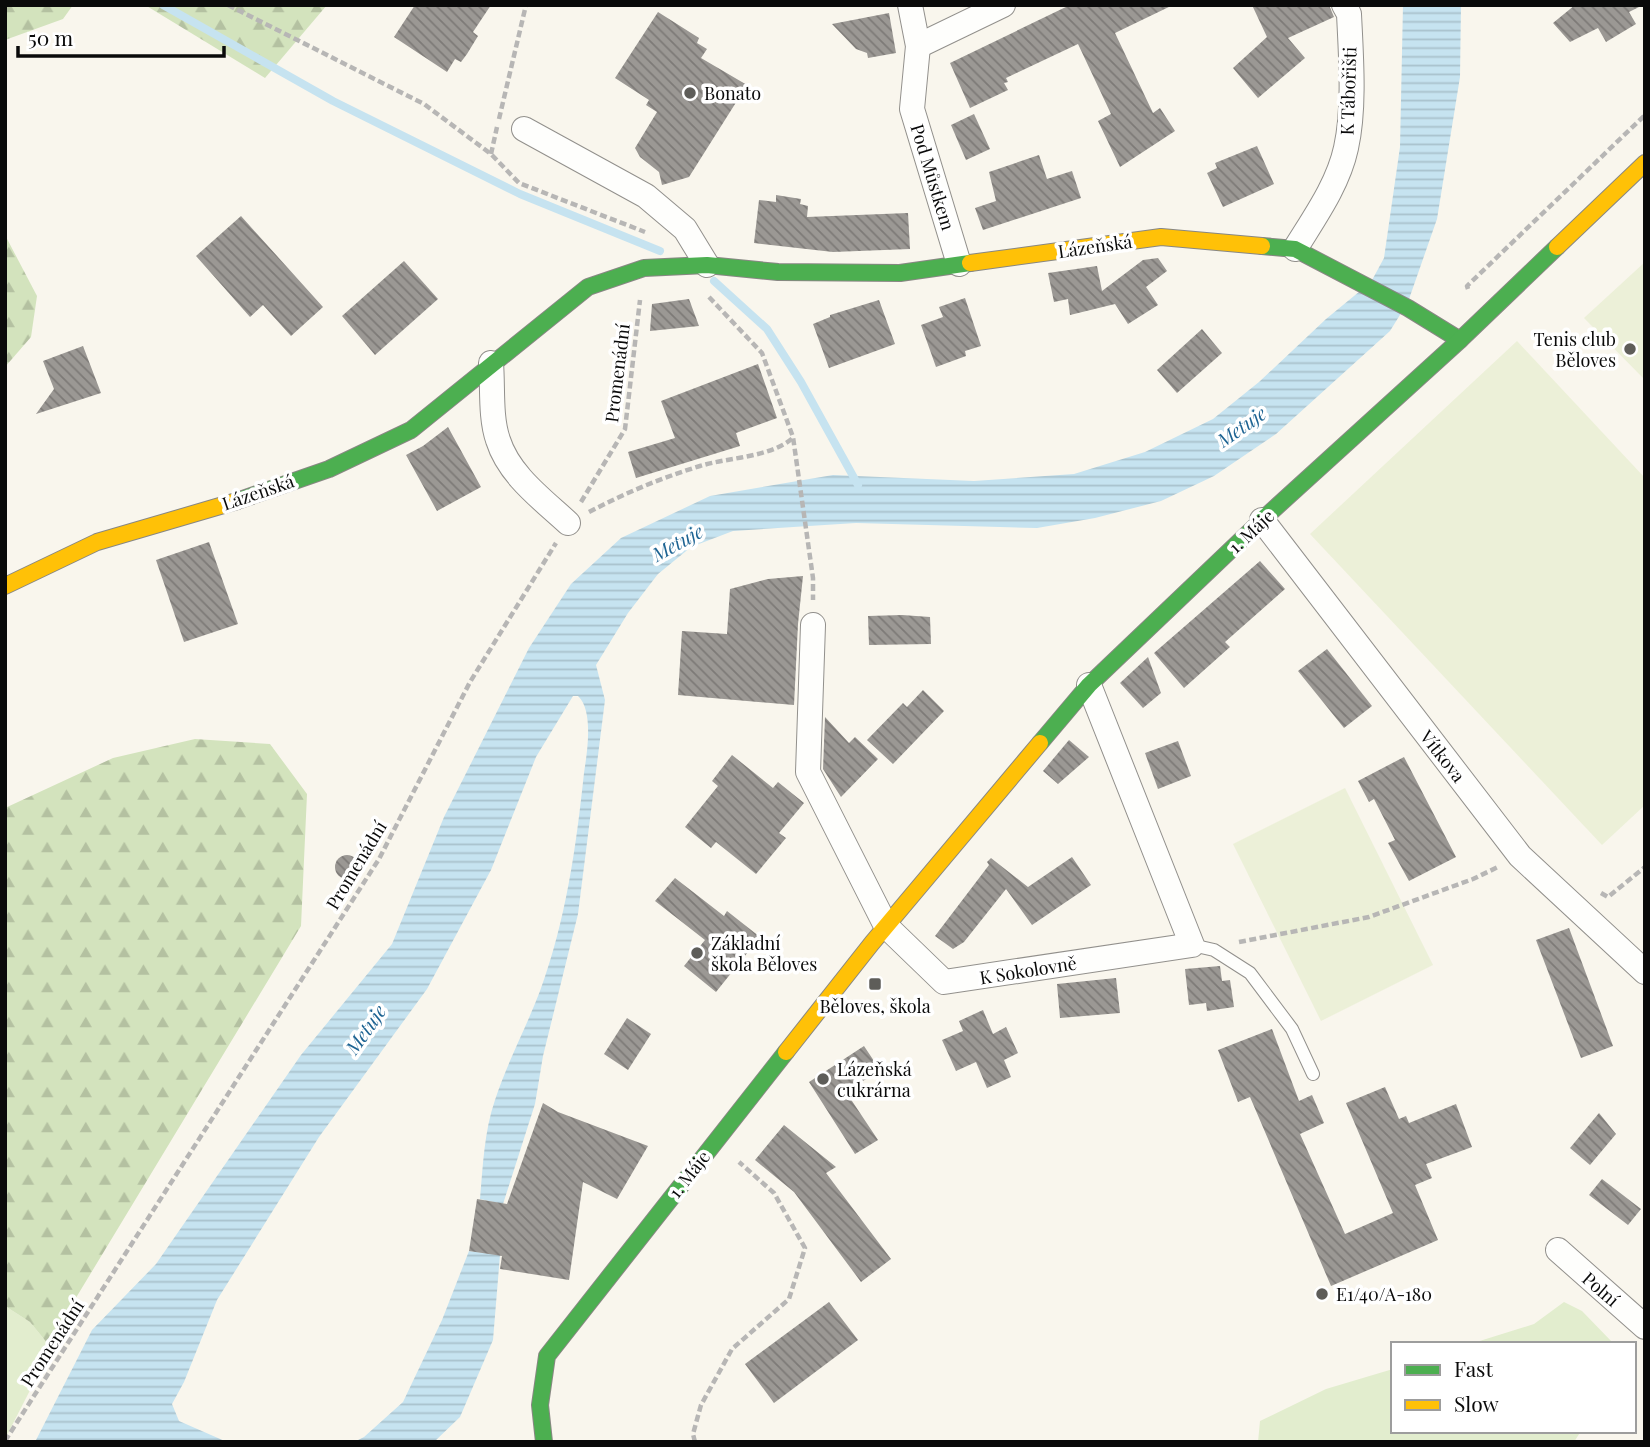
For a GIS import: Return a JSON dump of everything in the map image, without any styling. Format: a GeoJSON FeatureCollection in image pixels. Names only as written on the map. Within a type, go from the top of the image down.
{"type":"FeatureCollection","features":[{"type":"Feature","properties":{"kind":"street","name":"Pod Můstkem"},"geometry":{"type":"LineString","coordinates":[[911,5],[918,46],[912,109],[959,264]]}},
{"type":"Feature","properties":{"kind":"street"},"geometry":{"type":"LineString","coordinates":[[918,46],[1003,5]]}},
{"type":"Feature","properties":{"kind":"street","name":"K Tábořišti"},"geometry":{"type":"LineString","coordinates":[[1295,249],[1329,192],[1346,149],[1352,76],[1349,14],[1344,5]]}},
{"type":"Feature","properties":{"kind":"street"},"geometry":{"type":"LineString","coordinates":[[524,129],[646,196],[685,229],[707,265]]}},
{"type":"Feature","properties":{"kind":"street","name":"1. Máje"},"geometry":{"type":"LineString","coordinates":[[544,1442],[540,1405],[547,1356],[886,926],[1089,685],[1262,520],[1460,340],[1645,163]]}},
{"type":"Feature","properties":{"kind":"street","name":"Lázeňská"},"geometry":{"type":"LineString","coordinates":[[5,586],[96,543],[185,517],[360,456],[411,430],[588,287],[644,268],[707,265],[778,272],[900,273],[1161,237],[1295,249],[1409,308],[1460,340]]}},
{"type":"Feature","properties":{"kind":"street"},"geometry":{"type":"LineString","coordinates":[[491,363],[497,439],[507,461],[527,486],[568,523]]}},
{"type":"Feature","properties":{"kind":"street","name":"Vítkova"},"geometry":{"type":"LineString","coordinates":[[1262,520],[1520,856],[1645,972]]}},
{"type":"Feature","properties":{"kind":"street"},"geometry":{"type":"LineString","coordinates":[[813,625],[807,772],[886,926]]}},
{"type":"Feature","properties":{"kind":"street"},"geometry":{"type":"LineString","coordinates":[[1089,685],[1192,945]]}},
{"type":"Feature","properties":{"kind":"street","name":"K Sokolovně"},"geometry":{"type":"LineString","coordinates":[[886,926],[944,982],[1192,945]]}},
{"type":"Feature","properties":{"kind":"street","name":"Polní"},"geometry":{"type":"LineString","coordinates":[[1558,1250],[1645,1327]]}},
{"type":"Feature","properties":{"kind":"lane","name":"K Sokolovně"},"geometry":{"type":"LineString","coordinates":[[1192,945],[1214,950],[1250,973],[1292,1028],[1313,1074]]}},
{"type":"Feature","properties":{"kind":"path"},"geometry":{"type":"LineString","coordinates":[[228,5],[424,104],[491,154],[519,183],[649,234]]}},
{"type":"Feature","properties":{"kind":"path"},"geometry":{"type":"LineString","coordinates":[[491,154],[526,5]]}},
{"type":"Feature","properties":{"kind":"path"},"geometry":{"type":"LineString","coordinates":[[681,266],[762,353],[793,437],[813,578]]}},
{"type":"Feature","properties":{"kind":"path","name":"Promenádní"},"geometry":{"type":"LineString","coordinates":[[5,1441],[379,859],[470,682],[625,429],[644,268]]}},
{"type":"Feature","properties":{"kind":"path"},"geometry":{"type":"LineString","coordinates":[[568,523],[632,490],[701,465],[782,447],[793,437]]}},
{"type":"Feature","properties":{"kind":"path"},"geometry":{"type":"LineString","coordinates":[[1192,945],[1254,941],[1369,917],[1473,879],[1520,856]]}},
{"type":"Feature","properties":{"kind":"path"},"geometry":{"type":"LineString","coordinates":[[1596,891],[1608,897],[1645,867]]}},
{"type":"Feature","properties":{"kind":"path"},"geometry":{"type":"LineString","coordinates":[[695,1442],[694,1434],[701,1405],[732,1349],[789,1299],[805,1248],[774,1193],[714,1141]]}},
{"type":"Feature","properties":{"kind":"green space"},"geometry":{"type":"Polygon","coordinates":[[[5,5],[73,5],[63,19],[5,40],[5,5]]]}},
{"type":"Feature","properties":{"kind":"green space"},"geometry":{"type":"Polygon","coordinates":[[[145,5],[327,5],[265,78],[145,5]]]}},
{"type":"Feature","properties":{"kind":"green space"},"geometry":{"type":"Polygon","coordinates":[[[5,235],[37,296],[31,337],[5,367],[5,235]]]}},
{"type":"Feature","properties":{"kind":"green space","name":"Tenis club Běloves"},"geometry":{"type":"Polygon","coordinates":[[[1645,262],[1645,380],[1584,318],[1645,262]]]}},
{"type":"Feature","properties":{"kind":"green space"},"geometry":{"type":"Polygon","coordinates":[[[1517,341],[1645,478],[1645,805],[1602,845],[1310,534],[1517,341]]]}},
{"type":"Feature","properties":{"kind":"green space"},"geometry":{"type":"Polygon","coordinates":[[[195,739],[270,744],[307,794],[301,926],[48,1344],[30,1322],[5,1306],[5,808],[113,758],[195,739]]]}},
{"type":"Feature","properties":{"kind":"green space"},"geometry":{"type":"Polygon","coordinates":[[[1345,788],[1433,965],[1321,1021],[1233,844],[1345,788]]]}},
{"type":"Feature","properties":{"kind":"green space"},"geometry":{"type":"Polygon","coordinates":[[[1564,1302],[1582,1311],[1612,1342],[1476,1342],[1534,1324],[1564,1302]]]}},
{"type":"Feature","properties":{"kind":"green space"},"geometry":{"type":"Polygon","coordinates":[[[5,1306],[30,1322],[48,1344],[44,1363],[5,1439],[5,1306]]]}},
{"type":"Feature","properties":{"kind":"green space"},"geometry":{"type":"Polygon","coordinates":[[[1391,1370],[1391,1433],[1580,1433],[1574,1442],[1258,1442],[1260,1421],[1326,1389],[1391,1370]]]}},
{"type":"Feature","properties":{"kind":"water","name":"Metuje"},"geometry":{"type":"Polygon","coordinates":[[[1403,5],[1461,5],[1460,77],[1437,219],[1408,302],[1390,331],[1276,434],[1214,476],[1161,501],[1095,518],[1037,528],[856,523],[733,531],[691,547],[658,574],[628,613],[596,665],[605,700],[578,914],[543,1056],[535,1104],[503,1204],[480,1199],[486,1137],[500,1086],[540,991],[563,911],[588,744],[586,712],[578,696],[573,696],[536,757],[491,870],[427,989],[319,1137],[217,1300],[184,1382],[172,1404],[179,1421],[227,1442],[35,1442],[92,1330],[156,1264],[301,1055],[392,944],[444,817],[529,648],[571,584],[621,538],[710,496],[833,475],[974,481],[1074,474],[1145,452],[1213,419],[1259,382],[1326,319],[1371,282],[1384,258],[1400,147],[1403,5]]]}},
{"type":"Feature","properties":{"kind":"water"},"geometry":{"type":"Polygon","coordinates":[[[469,1251],[500,1255],[493,1340],[460,1417],[434,1442],[354,1442],[364,1437],[403,1402],[442,1320],[469,1251]]]}},
{"type":"Feature","properties":{"kind":"building"},"geometry":{"type":"Polygon","coordinates":[[[415,5],[491,5],[473,32],[478,36],[467,54],[461,62],[455,59],[447,72],[394,37],[415,5]]]}},
{"type":"Feature","properties":{"kind":"building"},"geometry":{"type":"Polygon","coordinates":[[[1070,5],[1173,5],[1115,33],[1153,113],[1160,108],[1175,131],[1120,167],[1098,121],[1111,114],[1078,44],[1006,78],[1008,82],[1004,83],[1008,90],[970,108],[950,63],[1070,5]]]}},
{"type":"Feature","properties":{"kind":"building"},"geometry":{"type":"Polygon","coordinates":[[[1252,5],[1329,5],[1334,17],[1288,38],[1305,58],[1258,98],[1233,68],[1267,37],[1252,5]]]}},
{"type":"Feature","properties":{"kind":"building"},"geometry":{"type":"Polygon","coordinates":[[[1575,5],[1643,5],[1629,12],[1636,24],[1606,42],[1598,28],[1570,42],[1553,23],[1575,5]]]}},
{"type":"Feature","properties":{"kind":"building","name":"Bonato"},"geometry":{"type":"Polygon","coordinates":[[[658,12],[699,38],[697,43],[707,49],[701,58],[747,85],[689,177],[662,185],[659,172],[640,157],[635,148],[657,112],[646,105],[649,100],[615,78],[658,12]]]}},
{"type":"Feature","properties":{"kind":"building"},"geometry":{"type":"Polygon","coordinates":[[[889,13],[896,53],[868,58],[867,53],[856,49],[832,24],[889,13]]]}},
{"type":"Feature","properties":{"kind":"building"},"geometry":{"type":"Polygon","coordinates":[[[974,114],[990,149],[966,160],[951,125],[974,114]]]}},
{"type":"Feature","properties":{"kind":"building"},"geometry":{"type":"Polygon","coordinates":[[[1257,146],[1274,184],[1223,207],[1207,173],[1217,168],[1215,163],[1257,146]]]}},
{"type":"Feature","properties":{"kind":"building"},"geometry":{"type":"Polygon","coordinates":[[[1039,155],[1047,179],[1072,171],[1081,198],[983,230],[975,208],[996,201],[989,172],[1039,155]]]}},
{"type":"Feature","properties":{"kind":"building"},"geometry":{"type":"Polygon","coordinates":[[[776,195],[801,199],[800,204],[808,206],[807,217],[908,213],[910,249],[833,252],[754,243],[759,200],[776,202],[776,195]]]}},
{"type":"Feature","properties":{"kind":"building"},"geometry":{"type":"Polygon","coordinates":[[[241,216],[323,307],[291,336],[263,305],[250,317],[196,256],[241,216]]]}},
{"type":"Feature","properties":{"kind":"building"},"geometry":{"type":"Polygon","coordinates":[[[1158,258],[1167,271],[1146,287],[1158,305],[1128,324],[1115,304],[1070,315],[1068,299],[1054,302],[1048,273],[1097,266],[1102,291],[1143,260],[1158,258]]]}},
{"type":"Feature","properties":{"kind":"building"},"geometry":{"type":"Polygon","coordinates":[[[404,261],[438,299],[375,355],[342,316],[404,261]]]}},
{"type":"Feature","properties":{"kind":"building"},"geometry":{"type":"Polygon","coordinates":[[[965,298],[981,346],[965,351],[966,356],[936,367],[921,325],[943,317],[939,307],[965,298]]]}},
{"type":"Feature","properties":{"kind":"building"},"geometry":{"type":"Polygon","coordinates":[[[689,299],[699,326],[650,331],[652,304],[689,299]]]}},
{"type":"Feature","properties":{"kind":"building"},"geometry":{"type":"Polygon","coordinates":[[[879,300],[895,344],[829,368],[813,324],[830,315],[879,300]]]}},
{"type":"Feature","properties":{"kind":"building"},"geometry":{"type":"Polygon","coordinates":[[[1202,329],[1222,353],[1177,393],[1157,370],[1202,329]]]}},
{"type":"Feature","properties":{"kind":"building"},"geometry":{"type":"Polygon","coordinates":[[[83,346],[101,393],[36,414],[54,389],[43,361],[83,346]]]}},
{"type":"Feature","properties":{"kind":"building"},"geometry":{"type":"Polygon","coordinates":[[[758,364],[777,418],[736,433],[740,446],[636,478],[628,452],[675,438],[661,401],[758,364]]]}},
{"type":"Feature","properties":{"kind":"building"},"geometry":{"type":"Polygon","coordinates":[[[448,427],[481,487],[437,511],[406,455],[448,427]]]}},
{"type":"Feature","properties":{"kind":"building"},"geometry":{"type":"Polygon","coordinates":[[[209,542],[238,624],[184,642],[156,560],[209,542]]]}},
{"type":"Feature","properties":{"kind":"building"},"geometry":{"type":"Polygon","coordinates":[[[1260,561],[1285,589],[1225,642],[1230,647],[1184,688],[1154,653],[1260,561]]]}},
{"type":"Feature","properties":{"kind":"building"},"geometry":{"type":"Polygon","coordinates":[[[803,576],[794,705],[678,695],[682,631],[727,634],[730,589],[768,579],[803,576]]]}},
{"type":"Feature","properties":{"kind":"building"},"geometry":{"type":"Polygon","coordinates":[[[868,616],[930,617],[931,644],[869,645],[868,616]]]}},
{"type":"Feature","properties":{"kind":"building"},"geometry":{"type":"Polygon","coordinates":[[[1327,649],[1372,706],[1344,728],[1298,671],[1327,649]]]}},
{"type":"Feature","properties":{"kind":"building"},"geometry":{"type":"Polygon","coordinates":[[[1148,657],[1161,693],[1143,708],[1120,683],[1148,657]]]}},
{"type":"Feature","properties":{"kind":"building"},"geometry":{"type":"Polygon","coordinates":[[[923,690],[944,711],[893,764],[867,740],[903,703],[907,707],[923,690]]]}},
{"type":"Feature","properties":{"kind":"building"},"geometry":{"type":"Polygon","coordinates":[[[825,717],[849,743],[855,737],[878,759],[841,797],[823,769],[825,717]]]}},
{"type":"Feature","properties":{"kind":"building"},"geometry":{"type":"Polygon","coordinates":[[[1069,740],[1089,757],[1058,784],[1043,771],[1069,740]]]}},
{"type":"Feature","properties":{"kind":"building"},"geometry":{"type":"Polygon","coordinates":[[[1178,741],[1191,776],[1158,789],[1145,753],[1178,741]]]}},
{"type":"Feature","properties":{"kind":"building"},"geometry":{"type":"Polygon","coordinates":[[[732,755],[773,788],[778,782],[804,803],[779,833],[786,838],[756,874],[716,842],[711,848],[685,827],[718,786],[712,781],[732,755]]]}},
{"type":"Feature","properties":{"kind":"building"},"geometry":{"type":"Polygon","coordinates":[[[1404,757],[1456,857],[1409,881],[1388,843],[1395,840],[1374,799],[1369,802],[1358,781],[1404,757]]]}},
{"type":"Feature","properties":{"kind":"building"},"geometry":{"type":"Polygon","coordinates":[[[347,855],[356,858],[359,867],[356,876],[347,879],[338,876],[335,867],[338,858],[347,855]]]}},
{"type":"Feature","properties":{"kind":"building"},"geometry":{"type":"Polygon","coordinates":[[[1072,857],[1091,885],[1032,925],[1006,889],[964,942],[953,949],[935,936],[989,865],[987,862],[991,858],[1028,887],[1072,857]]]}},
{"type":"Feature","properties":{"kind":"building"},"geometry":{"type":"Polygon","coordinates":[[[675,878],[724,916],[727,911],[760,937],[716,992],[684,966],[705,940],[655,901],[675,878]]]}},
{"type":"Feature","properties":{"kind":"building"},"geometry":{"type":"Polygon","coordinates":[[[1569,928],[1613,1046],[1581,1058],[1536,940],[1569,928]]]}},
{"type":"Feature","properties":{"kind":"building"},"geometry":{"type":"Polygon","coordinates":[[[1220,966],[1222,981],[1230,980],[1234,1007],[1207,1011],[1206,1003],[1189,1005],[1185,969],[1220,966]]]}},
{"type":"Feature","properties":{"kind":"building"},"geometry":{"type":"Polygon","coordinates":[[[1116,978],[1120,1013],[1060,1018],[1057,984],[1116,978]]]}},
{"type":"Feature","properties":{"kind":"building"},"geometry":{"type":"Polygon","coordinates":[[[983,1010],[993,1034],[1006,1027],[1018,1053],[1004,1060],[1011,1077],[987,1088],[976,1062],[956,1071],[942,1040],[963,1031],[959,1021],[983,1010]]]}},
{"type":"Feature","properties":{"kind":"building"},"geometry":{"type":"Polygon","coordinates":[[[627,1018],[651,1034],[628,1070],[604,1054],[627,1018]]]}},
{"type":"Feature","properties":{"kind":"building"},"geometry":{"type":"Polygon","coordinates":[[[1272,1029],[1299,1101],[1312,1095],[1324,1123],[1300,1134],[1345,1234],[1393,1213],[1346,1103],[1385,1087],[1399,1119],[1406,1116],[1409,1123],[1456,1104],[1472,1147],[1426,1164],[1432,1178],[1415,1185],[1438,1240],[1331,1286],[1250,1097],[1238,1102],[1218,1050],[1272,1029]]]}},
{"type":"Feature","properties":{"kind":"building"},"geometry":{"type":"Polygon","coordinates":[[[864,1046],[880,1070],[846,1092],[878,1140],[855,1154],[809,1082],[864,1046]]]}},
{"type":"Feature","properties":{"kind":"building"},"geometry":{"type":"Polygon","coordinates":[[[543,1103],[558,1112],[648,1146],[617,1199],[583,1182],[569,1280],[500,1269],[502,1256],[469,1251],[477,1199],[507,1204],[543,1103]]]}},
{"type":"Feature","properties":{"kind":"building"},"geometry":{"type":"Polygon","coordinates":[[[1599,1113],[1616,1134],[1590,1165],[1570,1148],[1599,1113]]]}},
{"type":"Feature","properties":{"kind":"building"},"geometry":{"type":"Polygon","coordinates":[[[784,1125],[836,1167],[826,1173],[891,1259],[861,1282],[794,1192],[755,1160],[784,1125]]]}},
{"type":"Feature","properties":{"kind":"building"},"geometry":{"type":"Polygon","coordinates":[[[1602,1179],[1641,1209],[1628,1225],[1589,1195],[1602,1179]]]}},
{"type":"Feature","properties":{"kind":"building"},"geometry":{"type":"Polygon","coordinates":[[[829,1302],[858,1340],[774,1403],[745,1364],[829,1302]]]}},
{"type":"Feature","properties":{"kind":"waterway"},"geometry":{"type":"LineString","coordinates":[[163,5],[333,101],[520,194],[660,251]]}},
{"type":"Feature","properties":{"kind":"waterway"},"geometry":{"type":"LineString","coordinates":[[714,281],[767,329],[801,382],[858,485]]}},
{"type":"Feature","properties":{"kind":"traffic: fast"},"geometry":{"type":"LineString","coordinates":[[1262,246],[1295,249],[1408,308],[1460,340]]}},
{"type":"Feature","properties":{"kind":"traffic: fast"},"geometry":{"type":"LineString","coordinates":[[1040,743],[1089,685],[1262,520],[1460,340],[1557,247]]}},
{"type":"Feature","properties":{"kind":"traffic: fast"},"geometry":{"type":"LineString","coordinates":[[237,501],[329,469],[411,430],[588,287],[644,268],[707,265],[778,272],[900,273],[970,263]]}},
{"type":"Feature","properties":{"kind":"traffic: fast"},"geometry":{"type":"LineString","coordinates":[[544,1442],[540,1405],[547,1356],[786,1052]]}},
{"type":"Feature","properties":{"kind":"traffic: slow"},"geometry":{"type":"LineString","coordinates":[[1557,247],[1645,163]]}},
{"type":"Feature","properties":{"kind":"traffic: slow"},"geometry":{"type":"LineString","coordinates":[[970,263],[1161,237],[1262,246]]}},
{"type":"Feature","properties":{"kind":"traffic: slow"},"geometry":{"type":"LineString","coordinates":[[5,586],[97,542],[237,501]]}},
{"type":"Feature","properties":{"kind":"traffic: slow"},"geometry":{"type":"LineString","coordinates":[[786,1052],[872,943],[1040,743]]}},
{"type":"Feature","properties":{"kind":"place","name":"Bonato"},"geometry":{"type":"Point","coordinates":[690,93]}},
{"type":"Feature","properties":{"kind":"place","name":"Tenis club Běloves"},"geometry":{"type":"Point","coordinates":[1630,349]}},
{"type":"Feature","properties":{"kind":"place","name":"Základní škola Běloves"},"geometry":{"type":"Point","coordinates":[697,953]}},
{"type":"Feature","properties":{"kind":"place","name":"Běloves, škola"},"geometry":{"type":"Point","coordinates":[875,984]}},
{"type":"Feature","properties":{"kind":"place","name":"Lázeňská cukrárna"},"geometry":{"type":"Point","coordinates":[823,1079]}},
{"type":"Feature","properties":{"kind":"place","name":"E1/40/A-180"},"geometry":{"type":"Point","coordinates":[1322,1294]}}]}
